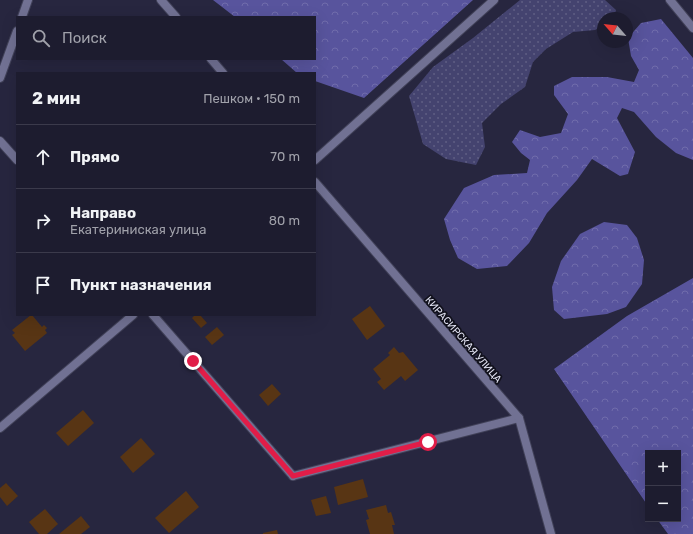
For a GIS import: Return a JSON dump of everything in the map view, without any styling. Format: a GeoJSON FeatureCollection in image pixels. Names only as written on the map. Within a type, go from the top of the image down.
{"type":"FeatureCollection","features":[{"type":"Feature","properties":{"kind":"street"},"geometry":{"type":"LineString","coordinates":[[22,16],[28,0]]}},
{"type":"Feature","properties":{"kind":"street"},"geometry":{"type":"LineString","coordinates":[[161,0],[175,16]]}},
{"type":"Feature","properties":{"kind":"street"},"geometry":{"type":"LineString","coordinates":[[316,159],[494,0]]}},
{"type":"Feature","properties":{"kind":"street"},"geometry":{"type":"LineString","coordinates":[[670,0],[693,28]]}},
{"type":"Feature","properties":{"kind":"street"},"geometry":{"type":"LineString","coordinates":[[0,78],[16,34]]}},
{"type":"Feature","properties":{"kind":"street"},"geometry":{"type":"LineString","coordinates":[[212,60],[222,72]]}},
{"type":"Feature","properties":{"kind":"street"},"geometry":{"type":"LineString","coordinates":[[0,141],[16,159]]}},
{"type":"Feature","properties":{"kind":"street","name":"КИРАСИРСКАЯ УЛИЦА"},"geometry":{"type":"LineString","coordinates":[[316,183],[519,418],[551,534]]}},
{"type":"Feature","properties":{"kind":"street"},"geometry":{"type":"LineString","coordinates":[[0,428],[132,316]]}},
{"type":"Feature","properties":{"kind":"street"},"geometry":{"type":"LineString","coordinates":[[154,316],[293,476],[519,418]]}},
{"type":"Feature","properties":{"kind":"shaded area"},"geometry":{"type":"Polygon","coordinates":[[[520,0],[605,0],[616,10],[616,12],[597,12],[597,29],[573,32],[546,49],[533,62],[525,87],[501,104],[482,123],[485,147],[476,165],[446,159],[423,144],[409,96],[433,67],[473,38],[520,0]]]}},
{"type":"Feature","properties":{"kind":"green space"},"geometry":{"type":"Polygon","coordinates":[[[213,0],[473,0],[364,98],[316,81],[316,72],[296,72],[282,60],[316,60],[316,16],[234,16],[213,0]]]}},
{"type":"Feature","properties":{"kind":"green space"},"geometry":{"type":"Polygon","coordinates":[[[661,19],[693,58],[693,160],[676,153],[656,137],[634,112],[622,108],[617,118],[635,152],[628,174],[620,176],[592,159],[577,180],[547,213],[529,243],[507,266],[477,269],[458,258],[450,240],[444,219],[464,188],[494,175],[527,173],[530,160],[521,153],[512,142],[520,130],[540,137],[561,133],[568,114],[554,95],[554,86],[572,77],[607,77],[634,82],[639,70],[631,56],[630,48],[633,48],[633,32],[641,23],[661,19]]]}},
{"type":"Feature","properties":{"kind":"green space"},"geometry":{"type":"Polygon","coordinates":[[[604,222],[627,225],[637,238],[644,260],[642,284],[626,307],[607,314],[564,319],[554,310],[552,287],[561,261],[580,234],[604,222]]]}},
{"type":"Feature","properties":{"kind":"green space"},"geometry":{"type":"Polygon","coordinates":[[[693,278],[693,534],[668,534],[659,522],[681,522],[681,450],[645,450],[645,502],[554,369],[627,316],[693,278]]]}},
{"type":"Feature","properties":{"kind":"building"},"geometry":{"type":"Polygon","coordinates":[[[370,306],[385,326],[367,340],[352,319],[370,306]]]}},
{"type":"Feature","properties":{"kind":"building"},"geometry":{"type":"Polygon","coordinates":[[[30,316],[33,316],[42,327],[44,325],[47,328],[45,330],[47,333],[25,351],[12,335],[15,333],[12,330],[30,316]]]}},
{"type":"Feature","properties":{"kind":"building"},"geometry":{"type":"Polygon","coordinates":[[[194,316],[201,316],[207,323],[201,328],[192,318],[194,316]]]}},
{"type":"Feature","properties":{"kind":"building"},"geometry":{"type":"Polygon","coordinates":[[[217,327],[224,335],[212,345],[205,337],[217,327]]]}},
{"type":"Feature","properties":{"kind":"building"},"geometry":{"type":"Polygon","coordinates":[[[394,347],[399,353],[403,352],[418,370],[405,381],[401,376],[384,390],[377,382],[381,379],[373,369],[390,355],[388,353],[394,347]]]}},
{"type":"Feature","properties":{"kind":"building"},"geometry":{"type":"Polygon","coordinates":[[[272,384],[281,394],[268,406],[259,395],[272,384]]]}},
{"type":"Feature","properties":{"kind":"building"},"geometry":{"type":"Polygon","coordinates":[[[83,410],[94,423],[68,446],[56,433],[83,410]]]}},
{"type":"Feature","properties":{"kind":"building"},"geometry":{"type":"Polygon","coordinates":[[[141,438],[155,454],[133,473],[120,457],[141,438]]]}},
{"type":"Feature","properties":{"kind":"building"},"geometry":{"type":"Polygon","coordinates":[[[363,479],[368,497],[338,505],[334,487],[363,479]]]}},
{"type":"Feature","properties":{"kind":"building"},"geometry":{"type":"Polygon","coordinates":[[[6,483],[18,496],[7,506],[0,497],[0,488],[6,483]]]}},
{"type":"Feature","properties":{"kind":"building"},"geometry":{"type":"Polygon","coordinates":[[[186,491],[199,507],[169,533],[155,518],[186,491]]]}},
{"type":"Feature","properties":{"kind":"building"},"geometry":{"type":"Polygon","coordinates":[[[326,496],[331,513],[316,516],[311,500],[326,496]]]}},
{"type":"Feature","properties":{"kind":"building"},"geometry":{"type":"Polygon","coordinates":[[[386,505],[388,513],[391,512],[395,525],[392,525],[394,534],[370,534],[366,520],[369,519],[366,510],[386,505]]]}},
{"type":"Feature","properties":{"kind":"building"},"geometry":{"type":"Polygon","coordinates":[[[45,509],[58,524],[47,534],[39,534],[29,522],[45,509]]]}},
{"type":"Feature","properties":{"kind":"building"},"geometry":{"type":"Polygon","coordinates":[[[81,516],[90,527],[81,534],[59,534],[81,516]]]}},
{"type":"Feature","properties":{"kind":"building"},"geometry":{"type":"Polygon","coordinates":[[[277,530],[278,534],[263,534],[263,533],[277,530]]]}},
{"type":"Feature","properties":{"kind":"route"},"geometry":{"type":"LineString","coordinates":[[193,361],[293,476],[428,442]]}}]}
